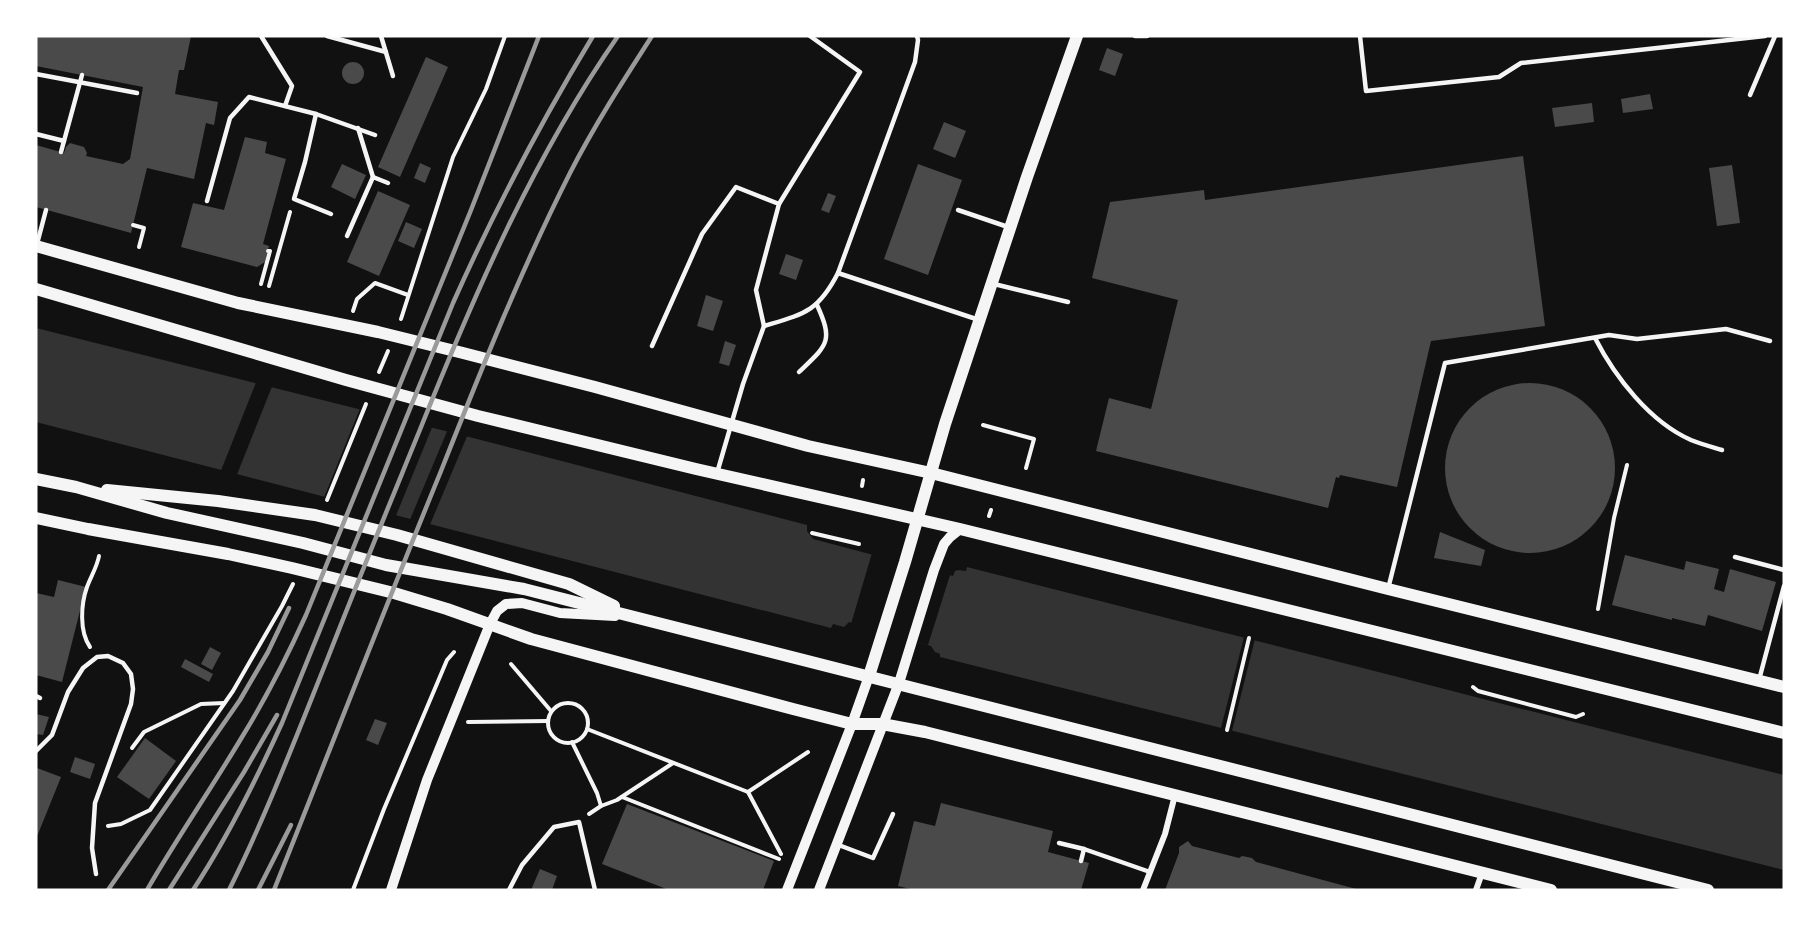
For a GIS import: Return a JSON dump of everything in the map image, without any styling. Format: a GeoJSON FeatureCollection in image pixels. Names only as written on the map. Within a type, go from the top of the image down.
{"type":"FeatureCollection","features":[{"type":"Feature","properties":{"kind":"main road"},"geometry":{"type":"LineString","coordinates":[[868,676],[905,562],[945,424],[1077,36]]}},
{"type":"Feature","properties":{"kind":"main road"},"geometry":{"type":"LineString","coordinates":[[36,247],[238,303],[378,332],[463,353],[808,446],[931,473],[1784,687]]}},
{"type":"Feature","properties":{"kind":"main road"},"geometry":{"type":"LineString","coordinates":[[36,289],[346,380],[478,416],[717,474],[960,529],[1784,733]]}},
{"type":"Feature","properties":{"kind":"main road"},"geometry":{"type":"LineString","coordinates":[[36,479],[386,565],[524,589],[1708,890]]}},
{"type":"Feature","properties":{"kind":"main road"},"geometry":{"type":"LineString","coordinates":[[76,487],[218,501],[315,515],[397,535],[569,584],[637,617]]}},
{"type":"Feature","properties":{"kind":"main road"},"geometry":{"type":"LineString","coordinates":[[36,518],[88,530],[217,552],[394,593],[531,639],[852,724],[882,724],[925,732],[1551,890]]}},
{"type":"Feature","properties":{"kind":"street"},"geometry":{"type":"LineString","coordinates":[[819,890],[899,683],[910,641],[944,544],[960,529]]}},
{"type":"Feature","properties":{"kind":"street"},"geometry":{"type":"LineString","coordinates":[[393,890],[427,780],[497,611],[506,604],[522,603],[560,613],[637,617]]}},
{"type":"Feature","properties":{"kind":"street"},"geometry":{"type":"LineString","coordinates":[[788,890],[852,724],[868,676]]}},
{"type":"Feature","properties":{"kind":"street"},"geometry":{"type":"LineString","coordinates":[[1143,890],[1165,834],[1175,795]]}},
{"type":"Feature","properties":{"kind":"street"},"geometry":{"type":"LineString","coordinates":[[1476,890],[1482,873]]}},
{"type":"Feature","properties":{"kind":"lane"},"geometry":{"type":"LineString","coordinates":[[261,36],[292,86],[285,106]]}},
{"type":"Feature","properties":{"kind":"lane"},"geometry":{"type":"LineString","coordinates":[[327,36],[386,52]]}},
{"type":"Feature","properties":{"kind":"lane"},"geometry":{"type":"LineString","coordinates":[[381,36],[393,76]]}},
{"type":"Feature","properties":{"kind":"lane"},"geometry":{"type":"LineString","coordinates":[[717,474],[742,384],[764,326],[756,290],[779,204],[860,72],[810,36]]}},
{"type":"Feature","properties":{"kind":"lane"},"geometry":{"type":"LineString","coordinates":[[764,326],[803,315],[817,305],[829,291],[838,273],[915,62],[918,40],[916,36]]}},
{"type":"Feature","properties":{"kind":"lane"},"geometry":{"type":"LineString","coordinates":[[1135,36],[1147,36]]}},
{"type":"Feature","properties":{"kind":"lane"},"geometry":{"type":"LineString","coordinates":[[1360,36],[1366,91],[1499,77],[1521,63],[1765,36]]}},
{"type":"Feature","properties":{"kind":"lane"},"geometry":{"type":"LineString","coordinates":[[1750,95],[1775,36]]}},
{"type":"Feature","properties":{"kind":"lane"},"geometry":{"type":"LineString","coordinates":[[36,74],[137,93]]}},
{"type":"Feature","properties":{"kind":"lane"},"geometry":{"type":"LineString","coordinates":[[61,152],[82,75]]}},
{"type":"Feature","properties":{"kind":"lane"},"geometry":{"type":"LineString","coordinates":[[207,201],[230,118],[249,97],[316,114],[375,135]]}},
{"type":"Feature","properties":{"kind":"lane"},"geometry":{"type":"LineString","coordinates":[[316,114],[294,200],[331,214]]}},
{"type":"Feature","properties":{"kind":"lane"},"geometry":{"type":"LineString","coordinates":[[347,236],[373,177],[358,128]]}},
{"type":"Feature","properties":{"kind":"lane"},"geometry":{"type":"LineString","coordinates":[[36,134],[64,141]]}},
{"type":"Feature","properties":{"kind":"lane"},"geometry":{"type":"LineString","coordinates":[[373,177],[388,183]]}},
{"type":"Feature","properties":{"kind":"lane"},"geometry":{"type":"LineString","coordinates":[[652,346],[702,234],[736,187],[779,204]]}},
{"type":"Feature","properties":{"kind":"lane"},"geometry":{"type":"LineString","coordinates":[[36,247],[46,210]]}},
{"type":"Feature","properties":{"kind":"lane"},"geometry":{"type":"LineString","coordinates":[[958,210],[1010,228]]}},
{"type":"Feature","properties":{"kind":"lane"},"geometry":{"type":"LineString","coordinates":[[838,273],[979,320]]}},
{"type":"Feature","properties":{"kind":"lane"},"geometry":{"type":"LineString","coordinates":[[992,283],[1068,303]]}},
{"type":"Feature","properties":{"kind":"lane"},"geometry":{"type":"LineString","coordinates":[[800,372],[820,352],[826,338],[826,325],[817,305]]}},
{"type":"Feature","properties":{"kind":"lane"},"geometry":{"type":"LineString","coordinates":[[1388,589],[1445,363],[1609,335],[1637,339],[1726,329],[1770,341]]}},
{"type":"Feature","properties":{"kind":"lane"},"geometry":{"type":"LineString","coordinates":[[1595,338],[1603,354],[1647,410],[1691,440],[1722,450]]}},
{"type":"Feature","properties":{"kind":"lane"},"geometry":{"type":"LineString","coordinates":[[1735,557],[1784,570]]}},
{"type":"Feature","properties":{"kind":"lane"},"geometry":{"type":"LineString","coordinates":[[1758,680],[1784,586]]}},
{"type":"Feature","properties":{"kind":"lane"},"geometry":{"type":"LineString","coordinates":[[36,751],[52,735],[68,692],[83,668],[97,657],[108,656],[123,663],[131,674],[133,689],[131,704],[95,802],[92,848],[96,874]]}},
{"type":"Feature","properties":{"kind":"lane"},"geometry":{"type":"LineString","coordinates":[[836,844],[873,858],[893,814]]}},
{"type":"Feature","properties":{"kind":"lane"},"geometry":{"type":"LineString","coordinates":[[509,890],[522,865],[554,827],[579,822],[595,890]]}},
{"type":"Feature","properties":{"kind":"lane"},"geometry":{"type":"LineString","coordinates":[[1059,843],[1084,849],[1150,872]]}},
{"type":"Feature","properties":{"kind":"lane"},"geometry":{"type":"LineString","coordinates":[[1081,861],[1084,849]]}},
{"type":"Feature","properties":{"kind":"path"},"geometry":{"type":"LineString","coordinates":[[397,328],[453,157],[486,89],[505,36]]}},
{"type":"Feature","properties":{"kind":"path"},"geometry":{"type":"LineString","coordinates":[[269,286],[294,200]]}},
{"type":"Feature","properties":{"kind":"path"},"geometry":{"type":"LineString","coordinates":[[133,225],[144,228],[139,247]]}},
{"type":"Feature","properties":{"kind":"path"},"geometry":{"type":"LineString","coordinates":[[261,284],[270,251],[268,251]]}},
{"type":"Feature","properties":{"kind":"path"},"geometry":{"type":"LineString","coordinates":[[352,312],[357,299],[375,283],[408,295]]}},
{"type":"Feature","properties":{"kind":"path"},"geometry":{"type":"LineString","coordinates":[[379,372],[388,350]]}},
{"type":"Feature","properties":{"kind":"path"},"geometry":{"type":"LineString","coordinates":[[325,504],[370,394]]}},
{"type":"Feature","properties":{"kind":"path"},"geometry":{"type":"LineString","coordinates":[[983,425],[1034,439],[1026,468]]}},
{"type":"Feature","properties":{"kind":"path"},"geometry":{"type":"LineString","coordinates":[[1598,609],[1614,518],[1627,465]]}},
{"type":"Feature","properties":{"kind":"path"},"geometry":{"type":"LineString","coordinates":[[862,486],[863,480]]}},
{"type":"Feature","properties":{"kind":"path"},"geometry":{"type":"LineString","coordinates":[[989,516],[991,510]]}},
{"type":"Feature","properties":{"kind":"path"},"geometry":{"type":"LineString","coordinates":[[812,533],[859,544]]}},
{"type":"Feature","properties":{"kind":"path"},"geometry":{"type":"LineString","coordinates":[[97,657],[87,642],[83,622],[87,587],[99,556]]}},
{"type":"Feature","properties":{"kind":"path"},"geometry":{"type":"LineString","coordinates":[[94,828],[121,824],[150,810],[225,703],[294,582]]}},
{"type":"Feature","properties":{"kind":"path"},"geometry":{"type":"LineString","coordinates":[[1227,729],[1249,638]]}},
{"type":"Feature","properties":{"kind":"path"},"geometry":{"type":"LineString","coordinates":[[353,890],[384,809],[447,660],[453,651]]}},
{"type":"Feature","properties":{"kind":"path"},"geometry":{"type":"LineString","coordinates":[[511,664],[551,711]]}},
{"type":"Feature","properties":{"kind":"path"},"geometry":{"type":"LineString","coordinates":[[1473,687],[1478,691],[1576,717],[1583,714]]}},
{"type":"Feature","properties":{"kind":"path"},"geometry":{"type":"LineString","coordinates":[[126,756],[144,732],[201,704],[225,703]]}},
{"type":"Feature","properties":{"kind":"path"},"geometry":{"type":"LineString","coordinates":[[563,704],[574,704],[583,711],[587,719],[587,729],[581,738],[572,742],[555,739],[549,730],[548,721],[551,711],[563,704]]}},
{"type":"Feature","properties":{"kind":"path"},"geometry":{"type":"LineString","coordinates":[[467,722],[548,721]]}},
{"type":"Feature","properties":{"kind":"path"},"geometry":{"type":"LineString","coordinates":[[587,729],[748,792],[781,854]]}},
{"type":"Feature","properties":{"kind":"path"},"geometry":{"type":"LineString","coordinates":[[572,742],[601,806],[622,797],[674,763]]}},
{"type":"Feature","properties":{"kind":"path"},"geometry":{"type":"LineString","coordinates":[[748,792],[808,752]]}},
{"type":"Feature","properties":{"kind":"path"},"geometry":{"type":"LineString","coordinates":[[622,797],[779,859]]}},
{"type":"Feature","properties":{"kind":"shaded area"},"geometry":{"type":"Polygon","coordinates":[[[36,328],[807,525],[807,531],[813,539],[953,576],[955,571],[966,571],[967,567],[1784,775],[1784,870],[940,657],[940,654],[935,652],[931,646],[849,622],[844,627],[833,624],[831,628],[36,422],[36,328]]]}},
{"type":"Feature","properties":{"kind":"pier"},"geometry":{"type":"Polygon","coordinates":[[[257,380],[273,384],[236,477],[220,473],[257,380]]]}},
{"type":"Feature","properties":{"kind":"pier"},"geometry":{"type":"Polygon","coordinates":[[[361,406],[433,425],[395,518],[323,500],[361,406]]]}},
{"type":"Feature","properties":{"kind":"pier"},"geometry":{"type":"Polygon","coordinates":[[[448,429],[468,434],[429,527],[409,522],[448,429]]]}},
{"type":"Feature","properties":{"kind":"pier"},"geometry":{"type":"Polygon","coordinates":[[[872,553],[950,575],[928,645],[851,624],[872,553]]]}},
{"type":"Feature","properties":{"kind":"pier"},"geometry":{"type":"Polygon","coordinates":[[[1244,637],[1255,639],[1232,731],[1221,728],[1244,637]]]}},
{"type":"Feature","properties":{"kind":"building"},"geometry":{"type":"Polygon","coordinates":[[[36,36],[191,36],[184,70],[179,70],[175,94],[218,102],[214,125],[206,123],[194,179],[147,168],[131,233],[36,207],[36,145],[64,153],[70,143],[84,147],[86,156],[123,164],[130,159],[143,87],[36,66],[36,36]]]}},
{"type":"Feature","properties":{"kind":"building"},"geometry":{"type":"Polygon","coordinates":[[[1107,48],[1123,54],[1115,76],[1099,70],[1107,48]]]}},
{"type":"Feature","properties":{"kind":"building"},"geometry":{"type":"Polygon","coordinates":[[[426,57],[448,67],[400,177],[378,167],[426,57]]]}},
{"type":"Feature","properties":{"kind":"building"},"geometry":{"type":"Polygon","coordinates":[[[353,62],[361,65],[364,73],[361,81],[353,84],[345,81],[342,73],[345,65],[353,62]]]}},
{"type":"Feature","properties":{"kind":"building"},"geometry":{"type":"Polygon","coordinates":[[[1650,94],[1653,109],[1623,113],[1621,99],[1650,94]]]}},
{"type":"Feature","properties":{"kind":"building"},"geometry":{"type":"Polygon","coordinates":[[[1592,103],[1594,122],[1555,127],[1552,108],[1592,103]]]}},
{"type":"Feature","properties":{"kind":"building"},"geometry":{"type":"Polygon","coordinates":[[[944,122],[966,131],[955,158],[933,149],[944,122]]]}},
{"type":"Feature","properties":{"kind":"building"},"geometry":{"type":"Polygon","coordinates":[[[245,137],[267,142],[265,153],[286,159],[263,244],[269,246],[265,262],[257,267],[181,247],[193,203],[224,210],[245,137]]]}},
{"type":"Feature","properties":{"kind":"building"},"geometry":{"type":"Polygon","coordinates":[[[1523,156],[1545,326],[1431,341],[1397,487],[1340,475],[1339,478],[1336,477],[1328,508],[1096,451],[1109,398],[1151,409],[1178,300],[1092,278],[1110,202],[1204,190],[1205,200],[1523,156]]]}},
{"type":"Feature","properties":{"kind":"building"},"geometry":{"type":"Polygon","coordinates":[[[420,163],[431,168],[425,183],[414,178],[420,163]]]}},
{"type":"Feature","properties":{"kind":"building"},"geometry":{"type":"Polygon","coordinates":[[[342,164],[366,175],[355,199],[331,187],[342,164]]]}},
{"type":"Feature","properties":{"kind":"building"},"geometry":{"type":"Polygon","coordinates":[[[918,164],[962,180],[928,275],[884,259],[918,164]]]}},
{"type":"Feature","properties":{"kind":"building"},"geometry":{"type":"Polygon","coordinates":[[[1732,165],[1740,223],[1717,226],[1709,168],[1732,165]]]}},
{"type":"Feature","properties":{"kind":"building"},"geometry":{"type":"Polygon","coordinates":[[[378,191],[410,205],[379,276],[347,262],[378,191]]]}},
{"type":"Feature","properties":{"kind":"building"},"geometry":{"type":"Polygon","coordinates":[[[828,193],[836,196],[829,213],[821,210],[828,193]]]}},
{"type":"Feature","properties":{"kind":"building"},"geometry":{"type":"Polygon","coordinates":[[[406,222],[422,229],[414,248],[398,241],[406,222]]]}},
{"type":"Feature","properties":{"kind":"building"},"geometry":{"type":"Polygon","coordinates":[[[786,254],[803,260],[796,280],[779,274],[786,254]]]}},
{"type":"Feature","properties":{"kind":"building"},"geometry":{"type":"Polygon","coordinates":[[[706,295],[723,301],[713,331],[697,326],[706,295]]]}},
{"type":"Feature","properties":{"kind":"building"},"geometry":{"type":"Polygon","coordinates":[[[725,341],[736,345],[729,366],[719,363],[725,341]]]}},
{"type":"Feature","properties":{"kind":"building"},"geometry":{"type":"Polygon","coordinates":[[[1530,383],[1562,390],[1590,408],[1608,436],[1615,468],[1608,500],[1590,528],[1562,546],[1530,553],[1498,546],[1470,528],[1452,500],[1445,468],[1452,436],[1470,408],[1498,390],[1530,383]]]}},
{"type":"Feature","properties":{"kind":"building"},"geometry":{"type":"Polygon","coordinates":[[[1440,532],[1485,550],[1481,566],[1434,558],[1440,532]]]}},
{"type":"Feature","properties":{"kind":"building"},"geometry":{"type":"Polygon","coordinates":[[[1625,555],[1684,570],[1686,561],[1719,569],[1714,589],[1724,592],[1730,569],[1776,582],[1762,631],[1708,615],[1705,626],[1612,605],[1625,555]]]}},
{"type":"Feature","properties":{"kind":"building"},"geometry":{"type":"Polygon","coordinates":[[[58,580],[86,587],[62,682],[36,675],[36,593],[54,597],[58,580]]]}},
{"type":"Feature","properties":{"kind":"building"},"geometry":{"type":"Polygon","coordinates":[[[210,647],[221,653],[212,670],[201,664],[210,647]]]}},
{"type":"Feature","properties":{"kind":"building"},"geometry":{"type":"Polygon","coordinates":[[[185,659],[213,674],[209,682],[181,667],[185,659]]]}},
{"type":"Feature","properties":{"kind":"building"},"geometry":{"type":"Polygon","coordinates":[[[36,714],[49,717],[43,735],[36,734],[36,714]]]}},
{"type":"Feature","properties":{"kind":"building"},"geometry":{"type":"Polygon","coordinates":[[[375,719],[387,723],[378,745],[366,740],[375,719]]]}},
{"type":"Feature","properties":{"kind":"building"},"geometry":{"type":"Polygon","coordinates":[[[145,738],[176,761],[149,799],[117,777],[145,738]]]}},
{"type":"Feature","properties":{"kind":"building"},"geometry":{"type":"Polygon","coordinates":[[[75,757],[95,764],[90,779],[70,772],[75,757]]]}},
{"type":"Feature","properties":{"kind":"building"},"geometry":{"type":"Polygon","coordinates":[[[37,768],[61,777],[36,839],[36,770],[37,768]]]}},
{"type":"Feature","properties":{"kind":"building"},"geometry":{"type":"Polygon","coordinates":[[[941,803],[1053,831],[1048,852],[1089,863],[1081,890],[915,890],[898,886],[914,821],[935,826],[941,803]]]}},
{"type":"Feature","properties":{"kind":"building"},"geometry":{"type":"Polygon","coordinates":[[[627,804],[774,861],[763,890],[669,890],[602,864],[627,804]]]}},
{"type":"Feature","properties":{"kind":"building"},"geometry":{"type":"Polygon","coordinates":[[[1188,841],[1192,846],[1239,858],[1242,856],[1252,858],[1256,862],[1360,890],[1165,890],[1179,853],[1179,847],[1188,841]]]}},
{"type":"Feature","properties":{"kind":"building"},"geometry":{"type":"Polygon","coordinates":[[[540,869],[557,876],[552,890],[531,890],[540,869]]]}},
{"type":"Feature","properties":{"kind":"railway"},"geometry":{"type":"LineString","coordinates":[[147,890],[251,722],[306,615],[471,210],[539,36]]}},
{"type":"Feature","properties":{"kind":"railway"},"geometry":{"type":"LineString","coordinates":[[193,890],[241,808],[282,723],[453,303],[519,167],[593,36]]}},
{"type":"Feature","properties":{"kind":"railway"},"geometry":{"type":"LineString","coordinates":[[229,890],[280,776],[461,329],[507,228],[559,130],[587,82],[618,36]]}},
{"type":"Feature","properties":{"kind":"railway"},"geometry":{"type":"LineString","coordinates":[[274,890],[471,395],[518,283],[579,155],[652,36]]}},
{"type":"Feature","properties":{"kind":"railway"},"geometry":{"type":"LineString","coordinates":[[108,890],[240,700],[268,652],[289,608]]}},
{"type":"Feature","properties":{"kind":"railway"},"geometry":{"type":"LineString","coordinates":[[169,890],[244,772],[277,715]]}},
{"type":"Feature","properties":{"kind":"railway"},"geometry":{"type":"LineString","coordinates":[[258,890],[291,825]]}}]}
